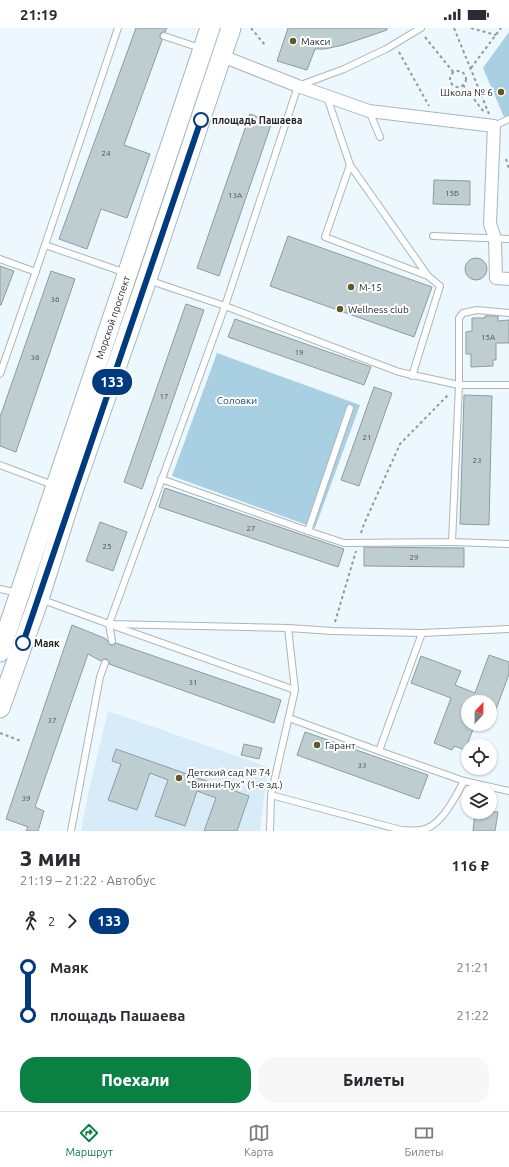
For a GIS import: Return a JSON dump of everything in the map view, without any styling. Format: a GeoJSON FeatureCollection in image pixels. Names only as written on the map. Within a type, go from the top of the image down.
{"type":"FeatureCollection","features":[{"type":"Feature","properties":{"kind":"main road","name":"Морской проспект"},"geometry":{"type":"LineString","coordinates":[[0,708],[39,599],[65,489],[127,273],[210,28]]}},
{"type":"Feature","properties":{"kind":"main road","name":"Морской проспект"},"geometry":{"type":"LineString","coordinates":[[0,652],[20,594],[65,489],[147,280],[231,28]]}},
{"type":"Feature","properties":{"kind":"main road"},"geometry":{"type":"LineString","coordinates":[[203,49],[222,56]]}},
{"type":"Feature","properties":{"kind":"main road"},"geometry":{"type":"LineString","coordinates":[[20,594],[39,599]]}},
{"type":"Feature","properties":{"kind":"street"},"geometry":{"type":"LineString","coordinates":[[222,56],[298,86],[369,110],[494,126],[490,224],[496,238],[496,278],[509,279]]}},
{"type":"Feature","properties":{"kind":"lane"},"geometry":{"type":"LineString","coordinates":[[0,374],[118,28]]}},
{"type":"Feature","properties":{"kind":"lane"},"geometry":{"type":"LineString","coordinates":[[112,642],[109,624],[225,306],[298,86],[344,68],[395,44],[420,29]]}},
{"type":"Feature","properties":{"kind":"lane"},"geometry":{"type":"LineString","coordinates":[[164,36],[203,49]]}},
{"type":"Feature","properties":{"kind":"lane"},"geometry":{"type":"LineString","coordinates":[[326,96],[350,165],[428,276],[440,286],[412,376]]}},
{"type":"Feature","properties":{"kind":"lane"},"geometry":{"type":"LineString","coordinates":[[369,110],[380,137]]}},
{"type":"Feature","properties":{"kind":"lane"},"geometry":{"type":"LineString","coordinates":[[494,126],[509,119]]}},
{"type":"Feature","properties":{"kind":"lane"},"geometry":{"type":"LineString","coordinates":[[350,165],[325,237],[428,276]]}},
{"type":"Feature","properties":{"kind":"lane"},"geometry":{"type":"LineString","coordinates":[[433,236],[509,239]]}},
{"type":"Feature","properties":{"kind":"lane"},"geometry":{"type":"LineString","coordinates":[[45,245],[127,273]]}},
{"type":"Feature","properties":{"kind":"lane"},"geometry":{"type":"LineString","coordinates":[[0,259],[36,272]]}},
{"type":"Feature","properties":{"kind":"lane"},"geometry":{"type":"LineString","coordinates":[[147,280],[225,306],[398,372],[459,385],[509,385]]}},
{"type":"Feature","properties":{"kind":"lane"},"geometry":{"type":"LineString","coordinates":[[452,542],[459,385],[459,318],[463,313],[477,310],[509,314]]}},
{"type":"Feature","properties":{"kind":"lane"},"geometry":{"type":"LineString","coordinates":[[308,531],[350,408]]}},
{"type":"Feature","properties":{"kind":"lane"},"geometry":{"type":"LineString","coordinates":[[0,465],[65,489]]}},
{"type":"Feature","properties":{"kind":"lane"},"geometry":{"type":"LineString","coordinates":[[161,479],[344,543],[452,542],[509,544]]}},
{"type":"Feature","properties":{"kind":"lane"},"geometry":{"type":"LineString","coordinates":[[0,589],[20,594]]}},
{"type":"Feature","properties":{"kind":"lane"},"geometry":{"type":"LineString","coordinates":[[39,599],[295,690]]}},
{"type":"Feature","properties":{"kind":"lane"},"geometry":{"type":"LineString","coordinates":[[109,624],[422,633],[509,629]]}},
{"type":"Feature","properties":{"kind":"lane"},"geometry":{"type":"LineString","coordinates":[[270,831],[271,795],[295,690],[288,628]]}},
{"type":"Feature","properties":{"kind":"lane"},"geometry":{"type":"LineString","coordinates":[[379,750],[422,633]]}},
{"type":"Feature","properties":{"kind":"lane"},"geometry":{"type":"LineString","coordinates":[[71,831],[100,677],[105,663]]}},
{"type":"Feature","properties":{"kind":"lane"},"geometry":{"type":"LineString","coordinates":[[289,718],[464,780],[509,792]]}},
{"type":"Feature","properties":{"kind":"lane"},"geometry":{"type":"LineString","coordinates":[[271,795],[401,830],[421,830],[435,823],[445,813],[464,780]]}},
{"type":"Feature","properties":{"kind":"path"},"geometry":{"type":"LineString","coordinates":[[251,28],[265,45]]}},
{"type":"Feature","properties":{"kind":"path"},"geometry":{"type":"LineString","coordinates":[[454,28],[494,126]]}},
{"type":"Feature","properties":{"kind":"path"},"geometry":{"type":"LineString","coordinates":[[471,28],[496,35]]}},
{"type":"Feature","properties":{"kind":"path"},"geometry":{"type":"LineString","coordinates":[[420,29],[454,72]]}},
{"type":"Feature","properties":{"kind":"path"},"geometry":{"type":"LineString","coordinates":[[471,68],[499,29]]}},
{"type":"Feature","properties":{"kind":"path"},"geometry":{"type":"LineString","coordinates":[[395,44],[437,119]]}},
{"type":"Feature","properties":{"kind":"path"},"geometry":{"type":"LineString","coordinates":[[459,71],[463,74],[465,78],[463,84],[459,87],[452,84],[450,77],[454,72],[459,71]]}},
{"type":"Feature","properties":{"kind":"path"},"geometry":{"type":"LineString","coordinates":[[463,84],[494,126]]}},
{"type":"Feature","properties":{"kind":"path"},"geometry":{"type":"LineString","coordinates":[[332,631],[364,524],[400,444],[459,385]]}},
{"type":"Feature","properties":{"kind":"path"},"geometry":{"type":"LineString","coordinates":[[0,733],[21,741]]}},
{"type":"Feature","properties":{"kind":"shaded area","name":"Детский сад № 74 \"Винни-Пух\" (1-е зд.)"},"geometry":{"type":"Polygon","coordinates":[[[108,711],[268,767],[260,831],[81,831],[108,711]]]}},
{"type":"Feature","properties":{"kind":"green space","name":"Школа № 6"},"geometry":{"type":"Polygon","coordinates":[[[509,32],[509,115],[504,117],[483,68],[509,32]]]}},
{"type":"Feature","properties":{"kind":"green space","name":"Соловки"},"geometry":{"type":"Polygon","coordinates":[[[217,353],[360,405],[315,528],[172,476],[217,353]]]}},
{"type":"Feature","properties":{"kind":"building"},"geometry":{"type":"Polygon","coordinates":[[[136,28],[167,28],[165,32],[160,34],[162,40],[124,145],[150,154],[127,218],[101,209],[87,249],[59,239],[136,28]]]}},
{"type":"Feature","properties":{"kind":"building"},"geometry":{"type":"Polygon","coordinates":[[[288,28],[387,28],[387,30],[343,45],[325,49],[315,49],[307,70],[277,61],[288,28]]]}},
{"type":"Feature","properties":{"kind":"building"},"geometry":{"type":"Polygon","coordinates":[[[250,114],[272,122],[219,276],[197,268],[250,114]]]}},
{"type":"Feature","properties":{"kind":"building"},"geometry":{"type":"Polygon","coordinates":[[[434,180],[470,181],[470,205],[433,204],[434,180]]]}},
{"type":"Feature","properties":{"kind":"building","name":"М-15"},"geometry":{"type":"Polygon","coordinates":[[[288,236],[432,287],[414,337],[270,286],[288,236]]]}},
{"type":"Feature","properties":{"kind":"building"},"geometry":{"type":"Polygon","coordinates":[[[476,258],[484,261],[487,269],[484,277],[476,280],[468,277],[465,269],[468,261],[476,258]]]}},
{"type":"Feature","properties":{"kind":"building"},"geometry":{"type":"Polygon","coordinates":[[[0,266],[14,271],[1,305],[0,305],[0,266]]]}},
{"type":"Feature","properties":{"kind":"building"},"geometry":{"type":"Polygon","coordinates":[[[51,271],[75,279],[16,452],[0,446],[0,417],[51,271]]]}},
{"type":"Feature","properties":{"kind":"building"},"geometry":{"type":"Polygon","coordinates":[[[186,304],[204,310],[142,489],[124,482],[186,304]]]}},
{"type":"Feature","properties":{"kind":"building"},"geometry":{"type":"Polygon","coordinates":[[[485,316],[498,316],[498,321],[509,320],[509,343],[496,343],[496,360],[493,360],[493,366],[471,367],[471,354],[466,354],[466,332],[472,331],[472,318],[485,318],[485,316]]]}},
{"type":"Feature","properties":{"kind":"building"},"geometry":{"type":"Polygon","coordinates":[[[235,319],[371,367],[364,385],[228,337],[235,319]]]}},
{"type":"Feature","properties":{"kind":"building"},"geometry":{"type":"Polygon","coordinates":[[[374,387],[392,393],[359,486],[341,480],[374,387]]]}},
{"type":"Feature","properties":{"kind":"building"},"geometry":{"type":"Polygon","coordinates":[[[464,395],[492,396],[489,525],[460,524],[464,395]]]}},
{"type":"Feature","properties":{"kind":"building"},"geometry":{"type":"Polygon","coordinates":[[[165,488],[344,549],[338,567],[159,507],[165,488]]]}},
{"type":"Feature","properties":{"kind":"building"},"geometry":{"type":"Polygon","coordinates":[[[100,522],[127,532],[113,571],[86,561],[100,522]]]}},
{"type":"Feature","properties":{"kind":"building"},"geometry":{"type":"Polygon","coordinates":[[[364,547],[464,548],[464,567],[364,566],[364,547]]]}},
{"type":"Feature","properties":{"kind":"building"},"geometry":{"type":"Polygon","coordinates":[[[72,625],[104,638],[110,645],[116,643],[281,700],[274,723],[109,664],[107,659],[101,661],[88,654],[35,807],[44,811],[38,831],[26,831],[28,827],[6,819],[72,625]]]}},
{"type":"Feature","properties":{"kind":"building"},"geometry":{"type":"Polygon","coordinates":[[[489,655],[509,662],[509,674],[497,707],[497,695],[461,695],[461,731],[472,731],[469,739],[461,739],[461,749],[454,746],[452,750],[434,743],[451,698],[411,683],[421,656],[461,671],[455,685],[475,693],[489,655]]]}},
{"type":"Feature","properties":{"kind":"building"},"geometry":{"type":"Polygon","coordinates":[[[305,732],[428,775],[419,799],[297,755],[305,732]]]}},
{"type":"Feature","properties":{"kind":"building"},"geometry":{"type":"Polygon","coordinates":[[[244,744],[262,748],[259,759],[241,755],[244,744]]]}},
{"type":"Feature","properties":{"kind":"building"},"geometry":{"type":"Polygon","coordinates":[[[116,749],[249,796],[237,831],[204,831],[216,798],[197,791],[185,826],[155,816],[168,780],[150,773],[137,810],[108,800],[121,764],[112,761],[116,749]]]}},
{"type":"Feature","properties":{"kind":"building"},"geometry":{"type":"Polygon","coordinates":[[[474,819],[497,819],[495,831],[473,831],[474,819]]]}},
{"type":"Feature","properties":{"kind":"bus line","name":"133"},"geometry":{"type":"LineString","coordinates":[[23,643],[39,599],[73,492],[201,120]]}},
{"type":"Feature","properties":{"kind":"place","name":"Макси"},"geometry":{"type":"Point","coordinates":[293,41]}},
{"type":"Feature","properties":{"kind":"place","name":"Школа № 6"},"geometry":{"type":"Point","coordinates":[501,92]}},
{"type":"Feature","properties":{"kind":"place","name":"площадь Пашаева"},"geometry":{"type":"Point","coordinates":[201,120]}},
{"type":"Feature","properties":{"kind":"place","name":"М-15"},"geometry":{"type":"Point","coordinates":[351,287]}},
{"type":"Feature","properties":{"kind":"place","name":"Wellness club"},"geometry":{"type":"Point","coordinates":[340,309]}},
{"type":"Feature","properties":{"kind":"place","name":"Маяк"},"geometry":{"type":"Point","coordinates":[23,643]}},
{"type":"Feature","properties":{"kind":"place","name":"Гарант"},"geometry":{"type":"Point","coordinates":[317,745]}},
{"type":"Feature","properties":{"kind":"place","name":"Детский сад № 74 \"Винни-Пух\" (1-е зд.)"},"geometry":{"type":"Point","coordinates":[179,778]}}]}
